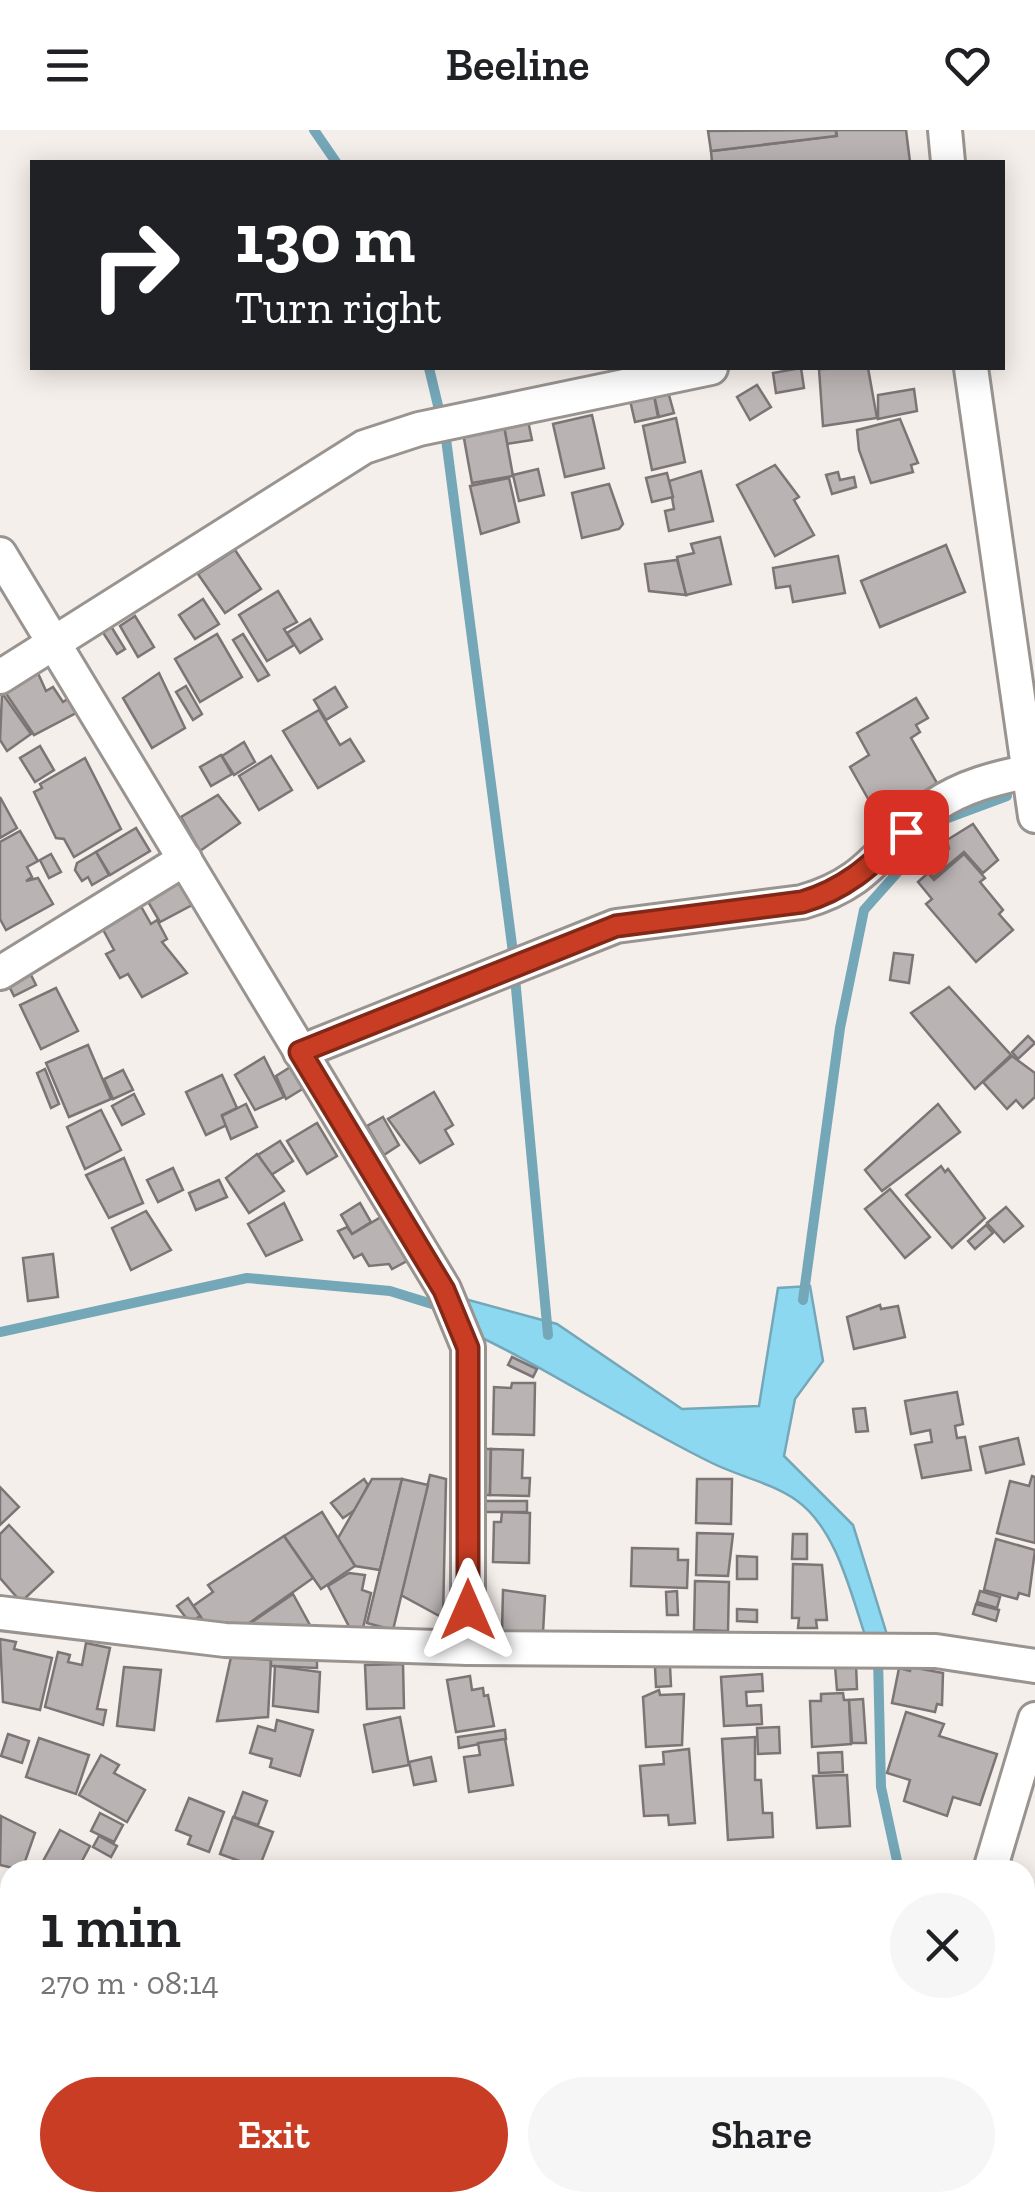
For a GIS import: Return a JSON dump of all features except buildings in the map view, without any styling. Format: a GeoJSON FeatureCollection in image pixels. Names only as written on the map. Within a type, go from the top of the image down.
{"type":"FeatureCollection","features":[{"type":"Feature","properties":{"kind":"street"},"geometry":{"type":"LineString","coordinates":[[946,130],[948,160]]}},
{"type":"Feature","properties":{"kind":"street"},"geometry":{"type":"LineString","coordinates":[[0,677],[364,446],[419,429],[701,370]]}},
{"type":"Feature","properties":{"kind":"street"},"geometry":{"type":"LineString","coordinates":[[970,370],[1035,816]]}},
{"type":"Feature","properties":{"kind":"street"},"geometry":{"type":"LineString","coordinates":[[0,554],[444,1290],[462,1331],[468,1348],[468,1648]]}},
{"type":"Feature","properties":{"kind":"street"},"geometry":{"type":"LineString","coordinates":[[300,1052],[616,926],[802,902],[832,893],[854,881],[931,808],[958,790],[1030,771]]}},
{"type":"Feature","properties":{"kind":"street"},"geometry":{"type":"LineString","coordinates":[[0,973],[185,858]]}},
{"type":"Feature","properties":{"kind":"street"},"geometry":{"type":"LineString","coordinates":[[0,1612],[225,1640],[468,1648],[878,1650],[980,1655],[1035,1666]]}},
{"type":"Feature","properties":{"kind":"street"},"geometry":{"type":"LineString","coordinates":[[993,1860],[1035,1719]]}},
{"type":"Feature","properties":{"kind":"water"},"geometry":{"type":"Polygon","coordinates":[[[810,1286],[823,1361],[795,1399],[784,1456],[853,1525],[888,1638],[865,1635],[831,1543],[810,1512],[796,1500],[712,1463],[510,1352],[441,1319],[428,1289],[557,1324],[682,1409],[759,1406],[778,1288],[810,1286]]]}},
{"type":"Feature","properties":{"kind":"waterway"},"geometry":{"type":"LineString","coordinates":[[314,130],[335,160]]}},
{"type":"Feature","properties":{"kind":"waterway"},"geometry":{"type":"LineString","coordinates":[[429,370],[446,439],[512,945],[548,1335]]}},
{"type":"Feature","properties":{"kind":"waterway"},"geometry":{"type":"LineString","coordinates":[[803,1300],[840,1028],[864,910],[945,819],[1007,796]]}},
{"type":"Feature","properties":{"kind":"waterway"},"geometry":{"type":"LineString","coordinates":[[0,1332],[247,1278],[390,1291],[445,1308]]}},
{"type":"Feature","properties":{"kind":"waterway"},"geometry":{"type":"LineString","coordinates":[[878,1658],[881,1787],[897,1860]]}},
{"type":"Feature","properties":{"kind":"route"},"geometry":{"type":"LineString","coordinates":[[468,1610],[468,1348],[444,1290],[300,1052],[616,926],[802,902],[832,893],[854,881],[906,832]]}}]}
